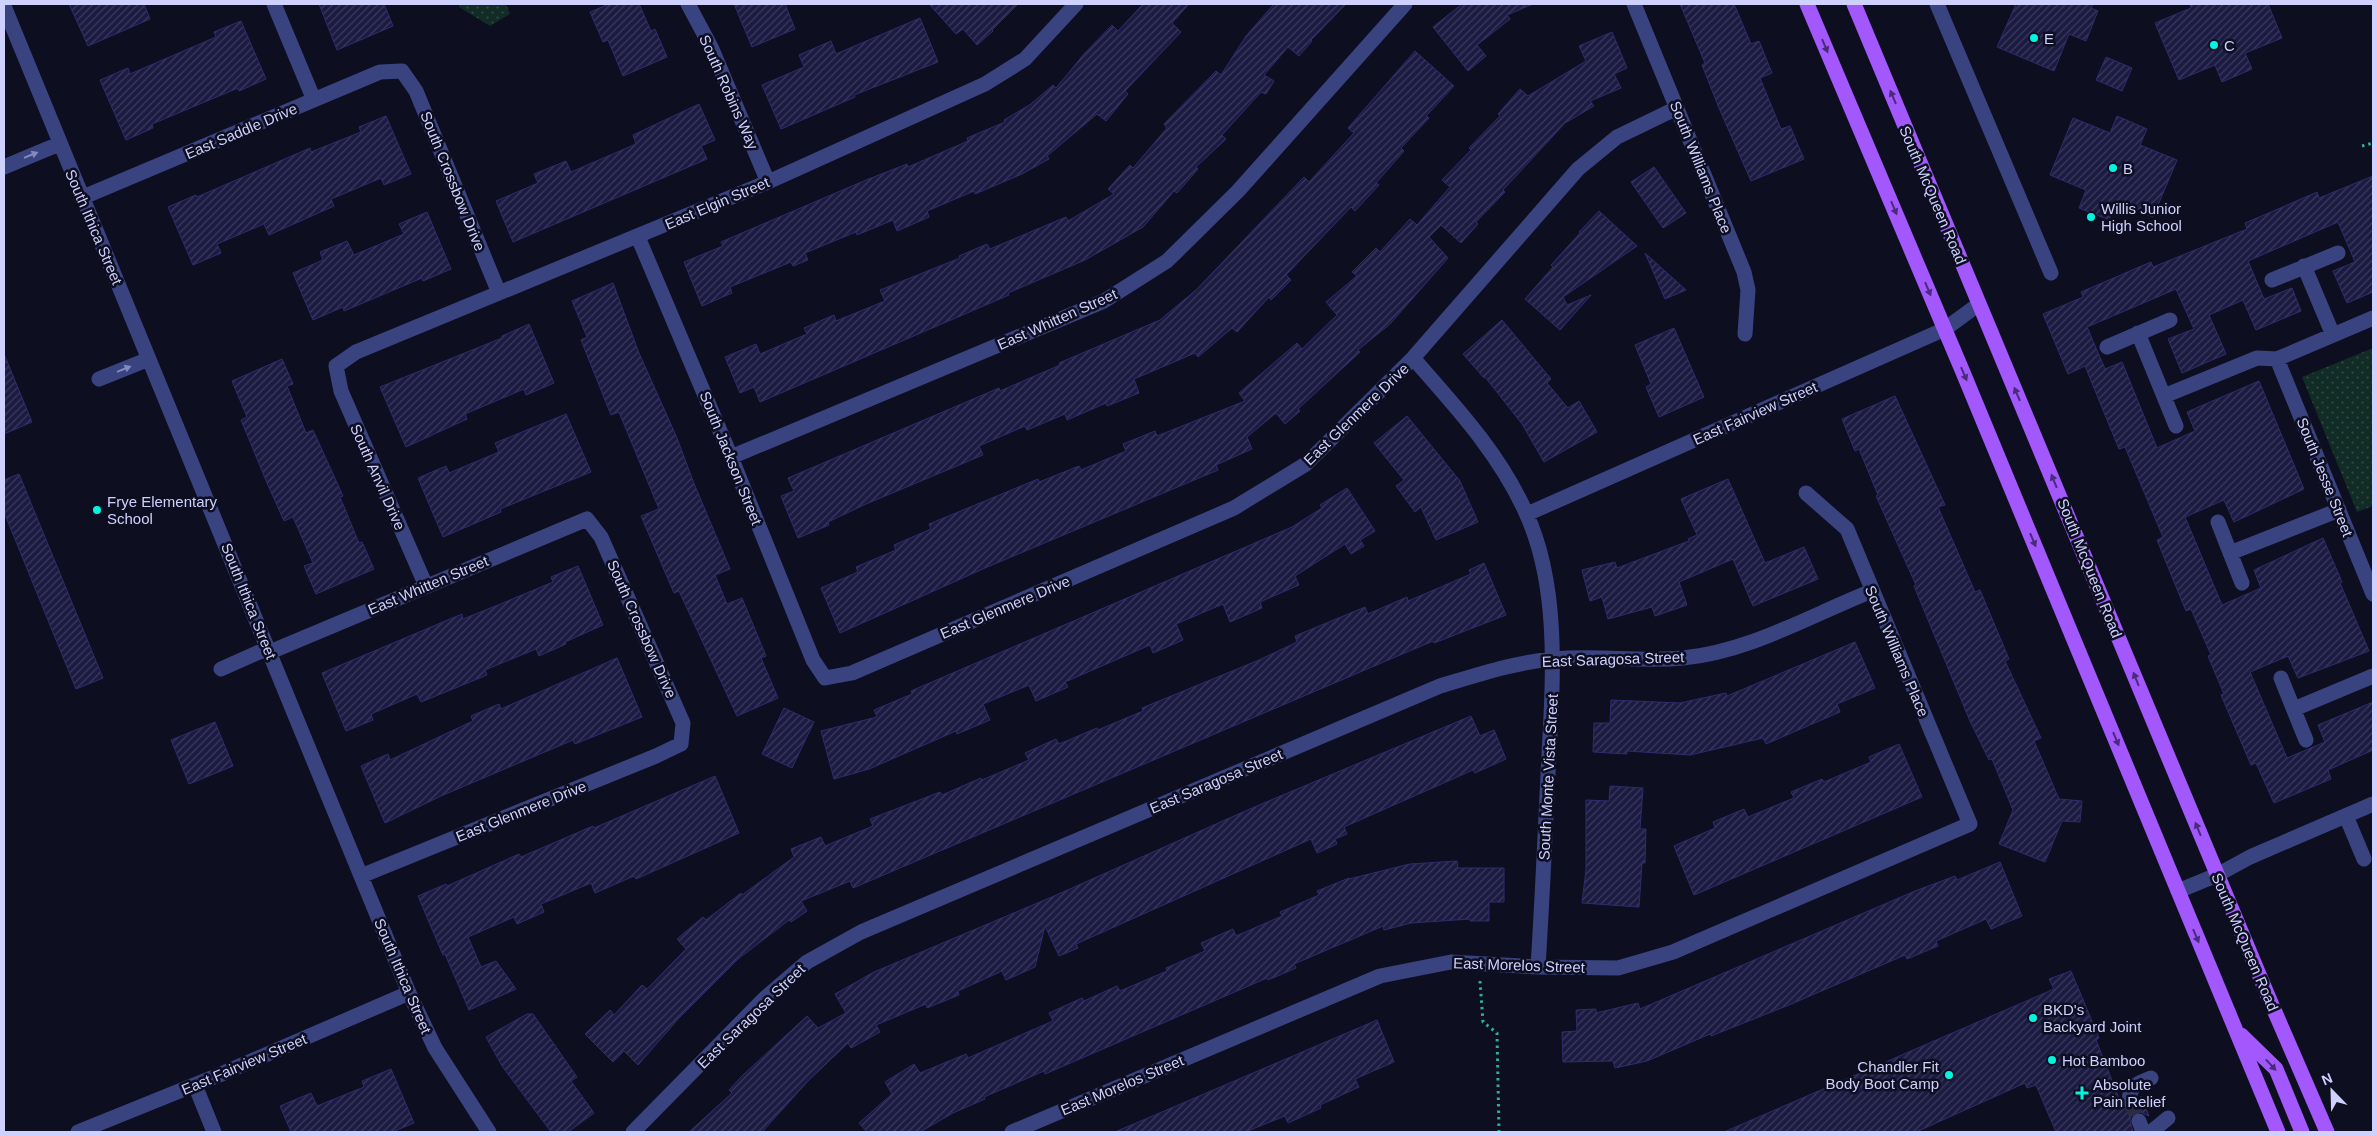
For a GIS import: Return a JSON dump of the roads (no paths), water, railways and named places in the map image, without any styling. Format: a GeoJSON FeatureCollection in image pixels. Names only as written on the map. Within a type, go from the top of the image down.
{"type":"FeatureCollection","features":[{"type":"Feature","properties":{"kind":"main road"},"geometry":{"type":"LineString","coordinates":[[1807,4],[1945,329],[2278,1132]]}},
{"type":"Feature","properties":{"kind":"main road","name":"South McQueen Road"},"geometry":{"type":"LineString","coordinates":[[1854,4],[2217,874],[2327,1132]]}},
{"type":"Feature","properties":{"kind":"main road"},"geometry":{"type":"LineString","coordinates":[[2236,1031],[2276,1069],[2302,1132]]}},
{"type":"Feature","properties":{"kind":"street"},"geometry":{"type":"LineString","coordinates":[[274,4],[314,100]]}},
{"type":"Feature","properties":{"kind":"street","name":"South Robins Way"},"geometry":{"type":"LineString","coordinates":[[688,4],[711,47],[768,182]]}},
{"type":"Feature","properties":{"kind":"street","name":"East Elgin Street"},"geometry":{"type":"LineString","coordinates":[[336,366],[356,352],[768,182],[985,84],[1025,59],[1076,4]]}},
{"type":"Feature","properties":{"kind":"street","name":"East Whitten Street"},"geometry":{"type":"LineString","coordinates":[[731,457],[1104,301],[1167,261],[1238,191],[1405,4]]}},
{"type":"Feature","properties":{"kind":"street","name":"South Williams Place"},"geometry":{"type":"LineString","coordinates":[[1634,4],[1744,272],[1748,290],[1745,334]]}},
{"type":"Feature","properties":{"kind":"street"},"geometry":{"type":"LineString","coordinates":[[1937,4],[2051,273]]}},
{"type":"Feature","properties":{"kind":"street","name":"South Ithica Street"},"geometry":{"type":"LineString","coordinates":[[4,6],[81,198],[409,993],[435,1048],[480,1129]]}},
{"type":"Feature","properties":{"kind":"street","name":"East Saddle Drive"},"geometry":{"type":"LineString","coordinates":[[81,198],[380,72],[402,71]]}},
{"type":"Feature","properties":{"kind":"street","name":"South Crossbow Drive"},"geometry":{"type":"LineString","coordinates":[[402,71],[416,91],[499,293]]}},
{"type":"Feature","properties":{"kind":"street","name":"East Glenmere Drive"},"geometry":{"type":"LineString","coordinates":[[825,678],[852,673],[1234,508],[1306,464],[1413,358],[1578,169],[1617,137],[1677,108]]}},
{"type":"Feature","properties":{"kind":"street"},"geometry":{"type":"LineString","coordinates":[[4,166],[59,144]]}},
{"type":"Feature","properties":{"kind":"street","name":"South Jackson Street"},"geometry":{"type":"LineString","coordinates":[[638,237],[731,457],[812,660],[825,678]]}},
{"type":"Feature","properties":{"kind":"street"},"geometry":{"type":"LineString","coordinates":[[2272,280],[2338,253]]}},
{"type":"Feature","properties":{"kind":"street"},"geometry":{"type":"LineString","coordinates":[[2304,266],[2333,335]]}},
{"type":"Feature","properties":{"kind":"street","name":"East Fairview Street"},"geometry":{"type":"LineString","coordinates":[[1527,514],[1945,329],[1979,304]]}},
{"type":"Feature","properties":{"kind":"street"},"geometry":{"type":"LineString","coordinates":[[2164,396],[2257,358],[2277,359],[2373,318]]}},
{"type":"Feature","properties":{"kind":"street"},"geometry":{"type":"LineString","coordinates":[[2107,347],[2170,320]]}},
{"type":"Feature","properties":{"kind":"street"},"geometry":{"type":"LineString","coordinates":[[2138,333],[2176,426]]}},
{"type":"Feature","properties":{"kind":"street","name":"South Monte Vista Street"},"geometry":{"type":"LineString","coordinates":[[1413,358],[1470,424],[1501,466],[1527,514],[1543,565],[1554,658],[1538,967]]}},
{"type":"Feature","properties":{"kind":"street"},"geometry":{"type":"LineString","coordinates":[[99,379],[149,359]]}},
{"type":"Feature","properties":{"kind":"street","name":"South Jesse Street"},"geometry":{"type":"LineString","coordinates":[[2277,359],[2339,510],[2367,562],[2373,594]]}},
{"type":"Feature","properties":{"kind":"street","name":"South Anvil Drive"},"geometry":{"type":"LineString","coordinates":[[336,366],[341,392],[426,586]]}},
{"type":"Feature","properties":{"kind":"street","name":"South Williams Place"},"geometry":{"type":"LineString","coordinates":[[1806,493],[1847,529],[1970,824]]}},
{"type":"Feature","properties":{"kind":"street"},"geometry":{"type":"LineString","coordinates":[[2230,553],[2339,510]]}},
{"type":"Feature","properties":{"kind":"street","name":"East Whitten Street"},"geometry":{"type":"LineString","coordinates":[[221,669],[587,519]]}},
{"type":"Feature","properties":{"kind":"street","name":"South Crossbow Drive"},"geometry":{"type":"LineString","coordinates":[[587,519],[601,537],[683,723],[681,744]]}},
{"type":"Feature","properties":{"kind":"street"},"geometry":{"type":"LineString","coordinates":[[2218,522],[2242,583]]}},
{"type":"Feature","properties":{"kind":"street","name":"East Saragosa Street"},"geometry":{"type":"LineString","coordinates":[[633,1132],[764,999],[807,962],[861,932],[1440,686],[1499,668],[1554,658],[1683,658],[1712,653],[1753,641],[1872,591]]}},
{"type":"Feature","properties":{"kind":"street"},"geometry":{"type":"LineString","coordinates":[[2294,709],[2373,676]]}},
{"type":"Feature","properties":{"kind":"street"},"geometry":{"type":"LineString","coordinates":[[2281,678],[2306,740]]}},
{"type":"Feature","properties":{"kind":"street","name":"East Glenmere Drive"},"geometry":{"type":"LineString","coordinates":[[361,876],[656,756],[681,744]]}},
{"type":"Feature","properties":{"kind":"street"},"geometry":{"type":"LineString","coordinates":[[2178,891],[2250,857],[2373,804]]}},
{"type":"Feature","properties":{"kind":"street"},"geometry":{"type":"LineString","coordinates":[[2346,816],[2364,859]]}},
{"type":"Feature","properties":{"kind":"street","name":"East Morelos Street"},"geometry":{"type":"LineString","coordinates":[[1012,1132],[1380,976],[1451,962],[1538,967],[1618,968],[1673,952],[1970,824]]}},
{"type":"Feature","properties":{"kind":"street","name":"East Fairview Street"},"geometry":{"type":"LineString","coordinates":[[78,1132],[195,1085],[409,993]]}},
{"type":"Feature","properties":{"kind":"street"},"geometry":{"type":"LineString","coordinates":[[2130,1101],[2129,1096],[2134,1086],[2151,1078]]}},
{"type":"Feature","properties":{"kind":"street"},"geometry":{"type":"LineString","coordinates":[[195,1085],[214,1132]]}},
{"type":"Feature","properties":{"kind":"street"},"geometry":{"type":"LineString","coordinates":[[2151,1132],[2168,1118]]}},
{"type":"Feature","properties":{"kind":"tunnel"},"geometry":{"type":"LineString","coordinates":[[2130,1101],[2139,1121]]}},
{"type":"Feature","properties":{"kind":"place","name":"E"},"geometry":{"type":"Point","coordinates":[2034,38]}},
{"type":"Feature","properties":{"kind":"place","name":"C"},"geometry":{"type":"Point","coordinates":[2214,45]}},
{"type":"Feature","properties":{"kind":"place","name":"B"},"geometry":{"type":"Point","coordinates":[2113,168]}},
{"type":"Feature","properties":{"kind":"place","name":"Willis Junior High School"},"geometry":{"type":"Point","coordinates":[2091,217]}},
{"type":"Feature","properties":{"kind":"place","name":"Frye Elementary School"},"geometry":{"type":"Point","coordinates":[97,510]}},
{"type":"Feature","properties":{"kind":"place","name":"BKD's Backyard Joint"},"geometry":{"type":"Point","coordinates":[2033,1018]}},
{"type":"Feature","properties":{"kind":"place","name":"Hot Bamboo"},"geometry":{"type":"Point","coordinates":[2052,1060]}},
{"type":"Feature","properties":{"kind":"place","name":"Chandler Fit Body Boot Camp"},"geometry":{"type":"Point","coordinates":[1949,1075]}},
{"type":"Feature","properties":{"kind":"place","name":"Absolute Pain Relief"},"geometry":{"type":"Point","coordinates":[2082,1093]}}]}
